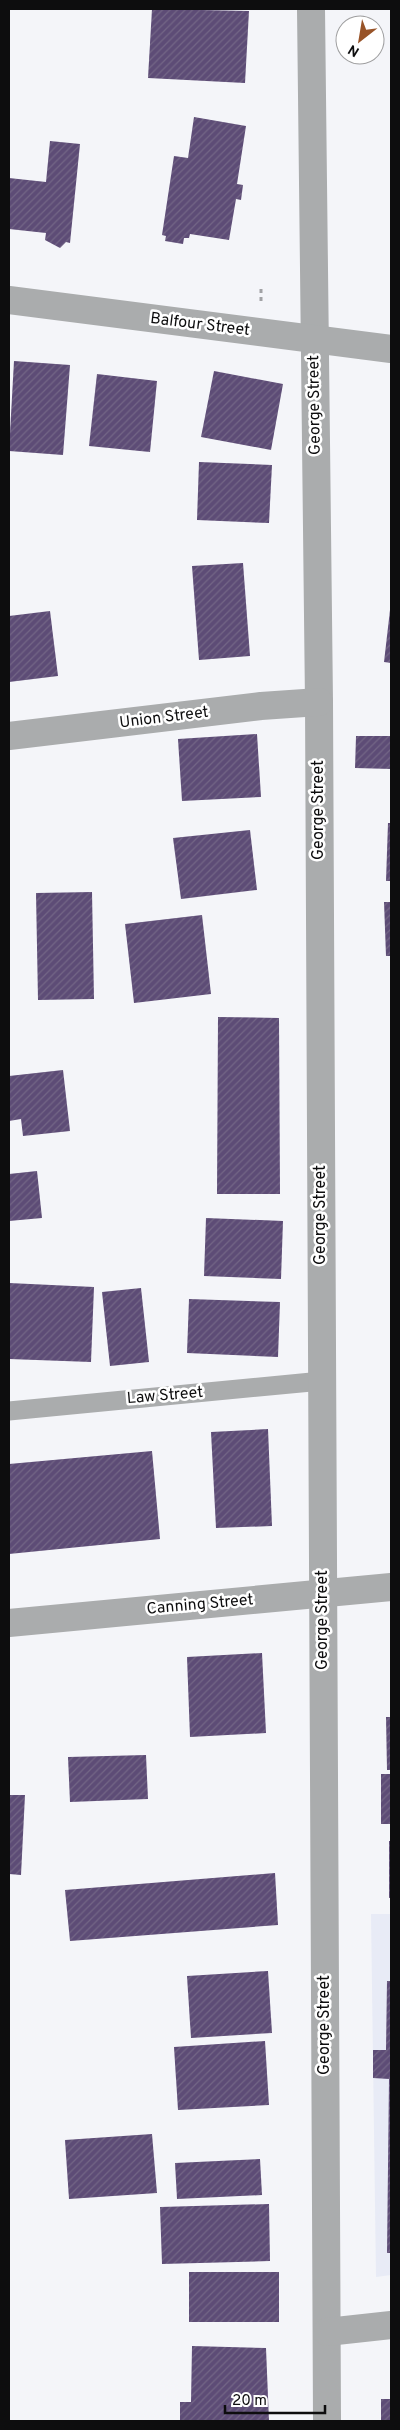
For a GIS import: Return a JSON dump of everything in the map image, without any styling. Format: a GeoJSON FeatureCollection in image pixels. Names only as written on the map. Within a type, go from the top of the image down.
{"type":"FeatureCollection","features":[{"type":"Feature","properties":{"kind":"street","name":"George Street"},"geometry":{"type":"LineString","coordinates":[[311,9],[319,702],[327,2421]]}},
{"type":"Feature","properties":{"kind":"street","name":"Balfour Street"},"geometry":{"type":"LineString","coordinates":[[9,300],[391,349]]}},
{"type":"Feature","properties":{"kind":"street","name":"Union Street"},"geometry":{"type":"LineString","coordinates":[[9,736],[261,706],[319,702]]}},
{"type":"Feature","properties":{"kind":"street","name":"Canning Street"},"geometry":{"type":"LineString","coordinates":[[9,1623],[391,1587]]}},
{"type":"Feature","properties":{"kind":"street"},"geometry":{"type":"LineString","coordinates":[[327,2332],[391,2325]]}},
{"type":"Feature","properties":{"kind":"lane","name":"Law Street"},"geometry":{"type":"LineString","coordinates":[[9,1411],[322,1381]]}},
{"type":"Feature","properties":{"kind":"path"},"geometry":{"type":"LineString","coordinates":[[260,309],[261,287]]}},
{"type":"Feature","properties":{"kind":"shaded area"},"geometry":{"type":"Polygon","coordinates":[[[371,1914],[391,1914],[391,2275],[376,2277],[371,1914]]]}},
{"type":"Feature","properties":{"kind":"building"},"geometry":{"type":"Polygon","coordinates":[[[152,9],[249,11],[245,83],[148,78],[152,9]]]}},
{"type":"Feature","properties":{"kind":"building"},"geometry":{"type":"Polygon","coordinates":[[[194,117],[246,126],[237,184],[243,185],[241,200],[236,199],[229,240],[190,234],[189,238],[184,238],[183,244],[165,241],[166,236],[162,235],[174,156],[188,158],[194,117]]]}},
{"type":"Feature","properties":{"kind":"building"},"geometry":{"type":"Polygon","coordinates":[[[50,141],[80,144],[70,243],[66,242],[60,248],[45,240],[46,233],[9,229],[9,178],[46,182],[50,141]]]}},
{"type":"Feature","properties":{"kind":"building"},"geometry":{"type":"Polygon","coordinates":[[[14,361],[70,365],[63,455],[9,451],[14,361]]]}},
{"type":"Feature","properties":{"kind":"building"},"geometry":{"type":"Polygon","coordinates":[[[214,371],[283,384],[271,450],[201,437],[214,371]]]}},
{"type":"Feature","properties":{"kind":"building"},"geometry":{"type":"Polygon","coordinates":[[[97,374],[157,381],[150,452],[89,446],[97,374]]]}},
{"type":"Feature","properties":{"kind":"building"},"geometry":{"type":"Polygon","coordinates":[[[199,462],[272,465],[269,523],[197,520],[199,462]]]}},
{"type":"Feature","properties":{"kind":"building"},"geometry":{"type":"Polygon","coordinates":[[[243,563],[250,656],[199,660],[192,566],[243,563]]]}},
{"type":"Feature","properties":{"kind":"building"},"geometry":{"type":"Polygon","coordinates":[[[391,610],[391,663],[384,662],[391,610]]]}},
{"type":"Feature","properties":{"kind":"building"},"geometry":{"type":"Polygon","coordinates":[[[50,611],[58,676],[9,682],[9,616],[50,611]]]}},
{"type":"Feature","properties":{"kind":"building"},"geometry":{"type":"Polygon","coordinates":[[[257,734],[261,797],[182,801],[178,739],[257,734]]]}},
{"type":"Feature","properties":{"kind":"building"},"geometry":{"type":"Polygon","coordinates":[[[356,736],[391,736],[391,769],[355,768],[356,736]]]}},
{"type":"Feature","properties":{"kind":"building"},"geometry":{"type":"Polygon","coordinates":[[[388,823],[391,823],[391,881],[386,881],[388,823]]]}},
{"type":"Feature","properties":{"kind":"building"},"geometry":{"type":"Polygon","coordinates":[[[250,830],[257,890],[181,899],[173,838],[250,830]]]}},
{"type":"Feature","properties":{"kind":"building"},"geometry":{"type":"Polygon","coordinates":[[[92,892],[94,999],[38,1000],[36,893],[92,892]]]}},
{"type":"Feature","properties":{"kind":"building"},"geometry":{"type":"Polygon","coordinates":[[[384,902],[391,902],[391,956],[386,956],[384,902]]]}},
{"type":"Feature","properties":{"kind":"building"},"geometry":{"type":"Polygon","coordinates":[[[202,915],[211,994],[134,1003],[125,924],[202,915]]]}},
{"type":"Feature","properties":{"kind":"building"},"geometry":{"type":"Polygon","coordinates":[[[218,1017],[279,1018],[280,1194],[217,1194],[218,1017]]]}},
{"type":"Feature","properties":{"kind":"building"},"geometry":{"type":"Polygon","coordinates":[[[63,1070],[70,1131],[23,1136],[21,1119],[9,1121],[9,1076],[63,1070]]]}},
{"type":"Feature","properties":{"kind":"building"},"geometry":{"type":"Polygon","coordinates":[[[37,1171],[42,1218],[9,1221],[9,1174],[37,1171]]]}},
{"type":"Feature","properties":{"kind":"building"},"geometry":{"type":"Polygon","coordinates":[[[206,1218],[283,1221],[281,1279],[204,1276],[206,1218]]]}},
{"type":"Feature","properties":{"kind":"building"},"geometry":{"type":"Polygon","coordinates":[[[9,1283],[94,1287],[91,1362],[9,1359],[9,1283]]]}},
{"type":"Feature","properties":{"kind":"building"},"geometry":{"type":"Polygon","coordinates":[[[141,1288],[149,1362],[110,1366],[102,1292],[141,1288]]]}},
{"type":"Feature","properties":{"kind":"building"},"geometry":{"type":"Polygon","coordinates":[[[189,1299],[280,1302],[278,1357],[187,1353],[189,1299]]]}},
{"type":"Feature","properties":{"kind":"building"},"geometry":{"type":"Polygon","coordinates":[[[268,1429],[272,1526],[216,1528],[211,1432],[268,1429]]]}},
{"type":"Feature","properties":{"kind":"building"},"geometry":{"type":"Polygon","coordinates":[[[152,1451],[160,1539],[9,1554],[9,1464],[152,1451]]]}},
{"type":"Feature","properties":{"kind":"building"},"geometry":{"type":"Polygon","coordinates":[[[262,1653],[266,1733],[190,1737],[187,1657],[262,1653]]]}},
{"type":"Feature","properties":{"kind":"building"},"geometry":{"type":"Polygon","coordinates":[[[386,1717],[391,1717],[391,1770],[387,1770],[386,1717]]]}},
{"type":"Feature","properties":{"kind":"building"},"geometry":{"type":"Polygon","coordinates":[[[146,1755],[148,1799],[70,1802],[68,1757],[146,1755]]]}},
{"type":"Feature","properties":{"kind":"building"},"geometry":{"type":"Polygon","coordinates":[[[381,1774],[391,1774],[391,1824],[381,1824],[381,1774]]]}},
{"type":"Feature","properties":{"kind":"building"},"geometry":{"type":"Polygon","coordinates":[[[9,1795],[25,1795],[21,1875],[9,1874],[9,1795]]]}},
{"type":"Feature","properties":{"kind":"building"},"geometry":{"type":"Polygon","coordinates":[[[389,1841],[391,1841],[391,1898],[389,1898],[389,1841]]]}},
{"type":"Feature","properties":{"kind":"building"},"geometry":{"type":"Polygon","coordinates":[[[275,1873],[278,1925],[70,1941],[65,1890],[275,1873]]]}},
{"type":"Feature","properties":{"kind":"building"},"geometry":{"type":"Polygon","coordinates":[[[268,1971],[272,2033],[191,2038],[187,1976],[268,1971]]]}},
{"type":"Feature","properties":{"kind":"building"},"geometry":{"type":"Polygon","coordinates":[[[387,1981],[391,1981],[391,2253],[387,2253],[389,2079],[373,2078],[373,2050],[386,2050],[387,1981]]]}},
{"type":"Feature","properties":{"kind":"building"},"geometry":{"type":"Polygon","coordinates":[[[265,2041],[269,2105],[178,2110],[174,2047],[265,2041]]]}},
{"type":"Feature","properties":{"kind":"building"},"geometry":{"type":"Polygon","coordinates":[[[152,2134],[157,2193],[69,2199],[65,2140],[152,2134]]]}},
{"type":"Feature","properties":{"kind":"building"},"geometry":{"type":"Polygon","coordinates":[[[260,2159],[262,2195],[177,2199],[175,2163],[260,2159]]]}},
{"type":"Feature","properties":{"kind":"building"},"geometry":{"type":"Polygon","coordinates":[[[269,2204],[270,2261],[162,2264],[160,2207],[269,2204]]]}},
{"type":"Feature","properties":{"kind":"building"},"geometry":{"type":"Polygon","coordinates":[[[189,2272],[279,2272],[279,2322],[189,2322],[189,2272]]]}},
{"type":"Feature","properties":{"kind":"building"},"geometry":{"type":"Polygon","coordinates":[[[192,2346],[266,2348],[269,2421],[180,2421],[180,2402],[191,2402],[192,2346]]]}},
{"type":"Feature","properties":{"kind":"building"},"geometry":{"type":"Polygon","coordinates":[[[381,2399],[391,2399],[391,2421],[381,2421],[381,2399]]]}}]}
